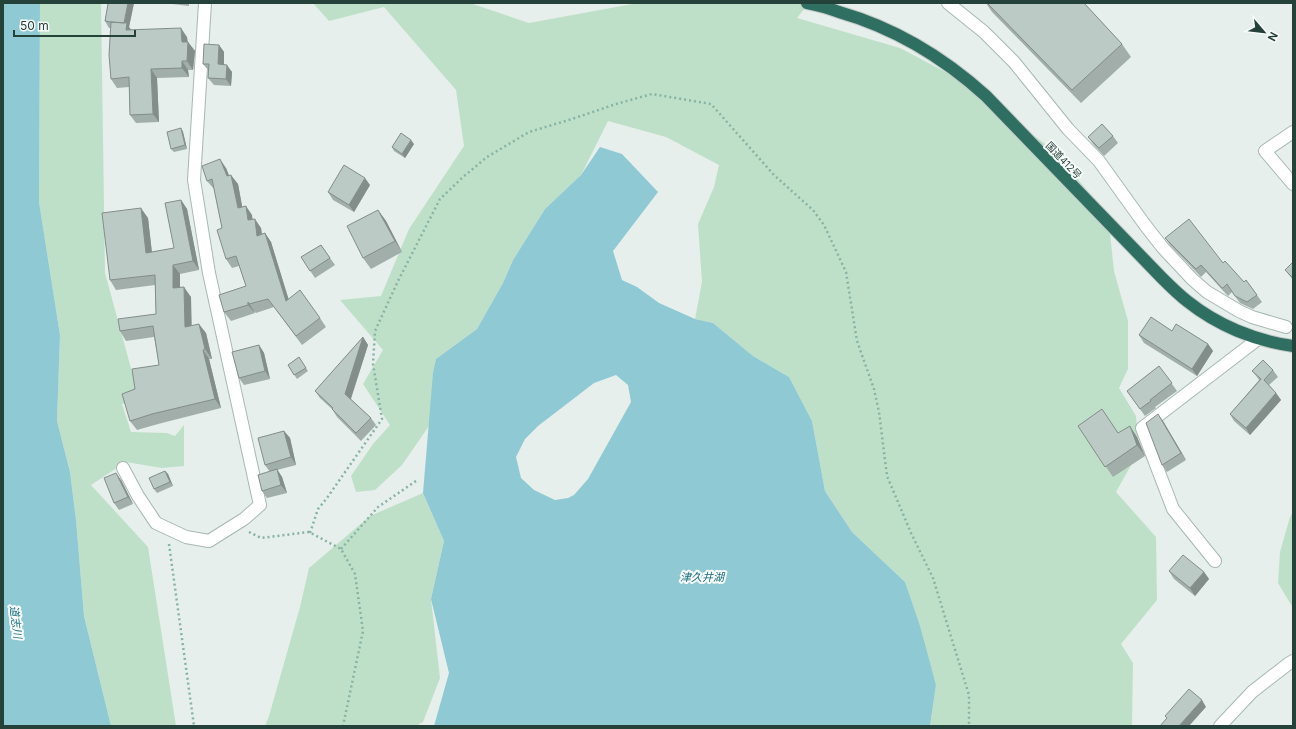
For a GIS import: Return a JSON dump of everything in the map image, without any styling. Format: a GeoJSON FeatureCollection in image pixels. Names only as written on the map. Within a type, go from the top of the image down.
{"type":"FeatureCollection","features":[{"type":"Feature","properties":{"kind":"highway","name":"国道412号"},"geometry":{"type":"LineString","coordinates":[[807,3],[856,16],[888,29],[941,59],[967,78],[986,96],[1162,278],[1187,301],[1212,318],[1235,330],[1258,339],[1288,346]]}},
{"type":"Feature","properties":{"kind":"street"},"geometry":{"type":"LineString","coordinates":[[123,468],[138,496],[156,523],[186,538],[209,541],[244,519],[260,505],[209,273],[194,180],[206,3]]}},
{"type":"Feature","properties":{"kind":"street"},"geometry":{"type":"LineString","coordinates":[[948,3],[984,32],[1014,62],[1068,129],[1100,161],[1145,226],[1192,279],[1207,292],[1239,311],[1252,317],[1289,324],[1288,346]]}},
{"type":"Feature","properties":{"kind":"street"},"geometry":{"type":"LineString","coordinates":[[1293,132],[1265,151],[1293,184]]}},
{"type":"Feature","properties":{"kind":"street"},"geometry":{"type":"LineString","coordinates":[[1215,561],[1173,509],[1142,428],[1258,339]]}},
{"type":"Feature","properties":{"kind":"street"},"geometry":{"type":"LineString","coordinates":[[1220,726],[1252,692],[1293,661]]}},
{"type":"Feature","properties":{"kind":"path"},"geometry":{"type":"LineString","coordinates":[[310,533],[318,509],[382,419],[373,364],[375,330],[440,198],[462,176],[487,157],[529,132],[652,94],[712,104],[774,175],[813,210],[824,224],[846,272],[857,341],[874,389],[879,412],[887,476],[911,533],[933,578],[969,695],[969,726]]}},
{"type":"Feature","properties":{"kind":"path"},"geometry":{"type":"LineString","coordinates":[[342,549],[378,507],[416,481]]}},
{"type":"Feature","properties":{"kind":"path"},"geometry":{"type":"LineString","coordinates":[[236,524],[262,538],[310,533],[342,549],[355,574],[363,631],[343,726]]}},
{"type":"Feature","properties":{"kind":"path"},"geometry":{"type":"LineString","coordinates":[[167,528],[194,726]]}},
{"type":"Feature","properties":{"kind":"green space"},"geometry":{"type":"Polygon","coordinates":[[[40,3],[101,3],[105,273],[138,399],[122,404],[131,432],[167,433],[175,436],[184,425],[184,466],[162,468],[126,462],[91,485],[148,547],[176,726],[111,726],[84,616],[76,520],[70,472],[57,421],[60,335],[39,202],[40,3]]]}},
{"type":"Feature","properties":{"kind":"green space"},"geometry":{"type":"Polygon","coordinates":[[[313,3],[470,3],[529,23],[638,3],[809,3],[797,18],[900,48],[953,76],[1052,149],[1108,215],[1114,271],[1128,321],[1128,369],[1119,388],[1136,416],[1139,451],[1116,492],[1156,537],[1157,600],[1121,644],[1133,663],[1132,726],[930,726],[936,685],[905,582],[852,532],[825,491],[812,421],[789,377],[753,356],[713,323],[695,319],[702,282],[698,224],[714,187],[719,165],[666,137],[608,121],[581,175],[545,209],[513,260],[503,283],[477,329],[436,359],[429,426],[402,465],[375,490],[356,492],[351,476],[373,444],[390,425],[363,384],[383,350],[340,300],[381,296],[409,229],[464,146],[456,90],[384,7],[329,21],[313,3]]]}},
{"type":"Feature","properties":{"kind":"green space"},"geometry":{"type":"Polygon","coordinates":[[[423,493],[444,541],[431,599],[440,678],[423,722],[416,726],[265,726],[300,607],[309,568],[370,516],[423,493]]]}},
{"type":"Feature","properties":{"kind":"green space"},"geometry":{"type":"Polygon","coordinates":[[[1293,512],[1293,608],[1278,583],[1280,552],[1290,517],[1293,512]]]}},
{"type":"Feature","properties":{"kind":"water","name":"道志川"},"geometry":{"type":"Polygon","coordinates":[[[3,3],[40,3],[39,202],[60,335],[57,421],[70,472],[76,520],[84,616],[111,726],[3,726],[3,3]]]}},
{"type":"Feature","properties":{"kind":"water","name":"津久井湖"},"geometry":{"type":"Polygon","coordinates":[[[600,147],[622,154],[658,192],[613,251],[622,280],[637,287],[659,303],[695,319],[713,323],[753,356],[789,377],[812,421],[825,491],[852,532],[905,582],[920,626],[936,685],[930,726],[434,726],[449,673],[431,599],[444,541],[423,493],[433,373],[436,359],[477,329],[503,283],[513,260],[545,209],[581,175],[600,147]],[[616,375],[594,383],[538,426],[525,439],[516,457],[521,478],[534,490],[555,500],[568,498],[574,495],[588,479],[631,402],[628,385],[616,375]]]}},
{"type":"Feature","properties":{"kind":"building"},"geometry":{"type":"Polygon","coordinates":[[[107,3],[128,3],[124,23],[105,21],[107,3]]]}},
{"type":"Feature","properties":{"kind":"building"},"geometry":{"type":"Polygon","coordinates":[[[987,3],[1084,3],[1122,44],[1072,90],[987,3]]]}},
{"type":"Feature","properties":{"kind":"building"},"geometry":{"type":"Polygon","coordinates":[[[111,22],[127,23],[126,30],[181,28],[182,42],[188,42],[187,61],[182,61],[182,68],[151,69],[153,114],[130,115],[129,77],[111,79],[109,55],[111,22]]]}},
{"type":"Feature","properties":{"kind":"building"},"geometry":{"type":"Polygon","coordinates":[[[204,44],[219,45],[218,64],[227,65],[226,79],[208,78],[209,64],[203,64],[204,44]]]}},
{"type":"Feature","properties":{"kind":"building"},"geometry":{"type":"Polygon","coordinates":[[[1102,124],[1113,136],[1099,148],[1088,137],[1102,124]]]}},
{"type":"Feature","properties":{"kind":"building"},"geometry":{"type":"Polygon","coordinates":[[[181,128],[185,145],[171,149],[167,132],[181,128]]]}},
{"type":"Feature","properties":{"kind":"building"},"geometry":{"type":"Polygon","coordinates":[[[401,133],[411,140],[402,154],[392,147],[401,133]]]}},
{"type":"Feature","properties":{"kind":"building"},"geometry":{"type":"Polygon","coordinates":[[[220,159],[227,176],[231,175],[238,208],[246,206],[248,220],[255,219],[257,236],[265,233],[286,301],[300,290],[320,318],[296,336],[268,299],[249,304],[248,302],[248,305],[224,312],[219,295],[246,286],[236,256],[226,259],[217,230],[222,228],[212,179],[207,181],[202,166],[220,159]]]}},
{"type":"Feature","properties":{"kind":"building"},"geometry":{"type":"Polygon","coordinates":[[[344,165],[365,178],[349,205],[328,192],[344,165]]]}},
{"type":"Feature","properties":{"kind":"building"},"geometry":{"type":"Polygon","coordinates":[[[181,200],[193,261],[173,265],[173,288],[184,287],[185,327],[199,324],[205,349],[203,350],[215,399],[152,414],[130,421],[122,394],[135,389],[132,369],[159,365],[153,326],[120,331],[118,319],[156,314],[155,275],[110,280],[102,213],[141,208],[146,253],[174,248],[165,203],[181,200]]]}},
{"type":"Feature","properties":{"kind":"building"},"geometry":{"type":"Polygon","coordinates":[[[378,210],[395,241],[363,258],[347,226],[378,210]]]}},
{"type":"Feature","properties":{"kind":"building"},"geometry":{"type":"Polygon","coordinates":[[[1189,219],[1223,263],[1225,261],[1244,282],[1246,280],[1257,295],[1247,302],[1235,296],[1227,284],[1222,288],[1201,265],[1196,269],[1165,238],[1189,219]]]}},
{"type":"Feature","properties":{"kind":"building"},"geometry":{"type":"Polygon","coordinates":[[[321,245],[330,258],[310,271],[301,257],[321,245]]]}},
{"type":"Feature","properties":{"kind":"building"},"geometry":{"type":"Polygon","coordinates":[[[1293,262],[1293,278],[1285,270],[1293,262]]]}},
{"type":"Feature","properties":{"kind":"building"},"geometry":{"type":"Polygon","coordinates":[[[1151,317],[1172,331],[1176,324],[1208,344],[1192,369],[1139,335],[1151,317]]]}},
{"type":"Feature","properties":{"kind":"building"},"geometry":{"type":"Polygon","coordinates":[[[363,337],[345,394],[371,418],[356,433],[315,391],[363,337]]]}},
{"type":"Feature","properties":{"kind":"building"},"geometry":{"type":"Polygon","coordinates":[[[259,345],[265,371],[239,378],[232,352],[259,345]]]}},
{"type":"Feature","properties":{"kind":"building"},"geometry":{"type":"Polygon","coordinates":[[[299,357],[306,368],[294,375],[288,365],[299,357]]]}},
{"type":"Feature","properties":{"kind":"building"},"geometry":{"type":"Polygon","coordinates":[[[1263,360],[1273,370],[1264,380],[1276,393],[1246,428],[1230,414],[1261,379],[1252,371],[1263,360]]]}},
{"type":"Feature","properties":{"kind":"building"},"geometry":{"type":"Polygon","coordinates":[[[1159,366],[1172,383],[1140,409],[1127,391],[1159,366]]]}},
{"type":"Feature","properties":{"kind":"building"},"geometry":{"type":"Polygon","coordinates":[[[1102,409],[1118,433],[1130,426],[1137,445],[1105,467],[1078,426],[1102,409]]]}},
{"type":"Feature","properties":{"kind":"building"},"geometry":{"type":"Polygon","coordinates":[[[1158,414],[1181,453],[1162,465],[1146,423],[1158,414]]]}},
{"type":"Feature","properties":{"kind":"building"},"geometry":{"type":"Polygon","coordinates":[[[284,431],[291,457],[265,465],[258,438],[284,431]]]}},
{"type":"Feature","properties":{"kind":"building"},"geometry":{"type":"Polygon","coordinates":[[[277,469],[281,485],[262,491],[258,475],[277,469]]]}},
{"type":"Feature","properties":{"kind":"building"},"geometry":{"type":"Polygon","coordinates":[[[165,471],[170,482],[154,489],[149,478],[165,471]]]}},
{"type":"Feature","properties":{"kind":"building"},"geometry":{"type":"Polygon","coordinates":[[[116,473],[128,497],[114,503],[104,478],[116,473]]]}},
{"type":"Feature","properties":{"kind":"building"},"geometry":{"type":"Polygon","coordinates":[[[1183,555],[1204,572],[1190,588],[1169,571],[1183,555]]]}},
{"type":"Feature","properties":{"kind":"building"},"geometry":{"type":"Polygon","coordinates":[[[1189,689],[1202,700],[1179,726],[1160,726],[1167,718],[1165,716],[1189,689]]]}}]}
